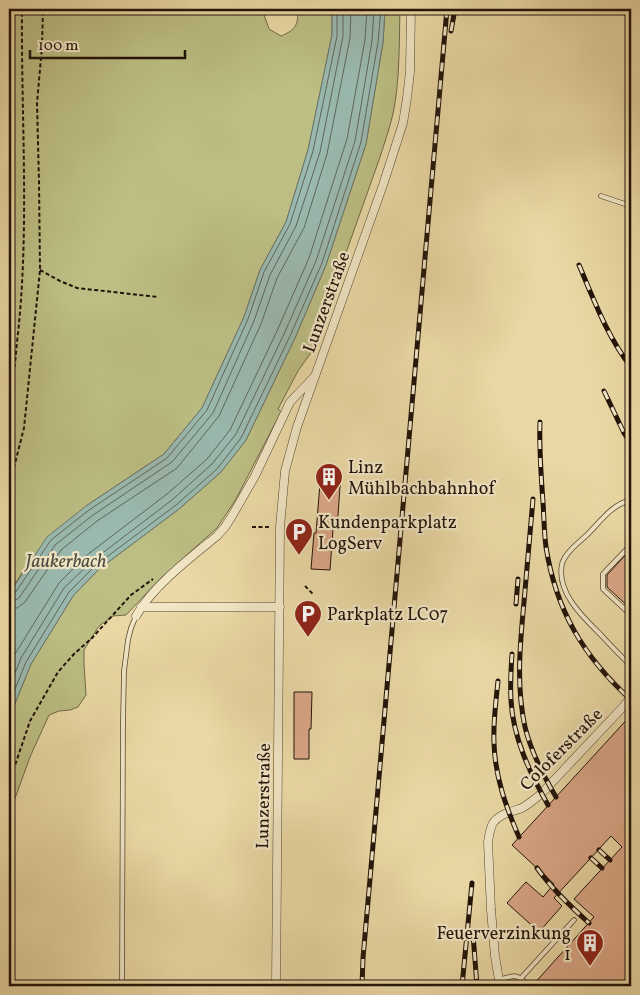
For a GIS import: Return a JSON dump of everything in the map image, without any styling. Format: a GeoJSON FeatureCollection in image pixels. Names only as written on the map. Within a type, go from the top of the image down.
{"type":"FeatureCollection","features":[{"type":"Feature","properties":{"kind":"street","name":"Lunzerstraße"},"geometry":{"type":"LineString","coordinates":[[276,986],[280,527],[285,471],[297,427],[383,185],[403,123],[410,72],[411,9]]}},
{"type":"Feature","properties":{"kind":"street"},"geometry":{"type":"LineString","coordinates":[[136,616],[141,607],[171,575],[225,527],[255,476],[290,402],[316,374]]}},
{"type":"Feature","properties":{"kind":"street"},"geometry":{"type":"LineString","coordinates":[[141,607],[280,607]]}},
{"type":"Feature","properties":{"kind":"street","name":"Coloferstraße"},"geometry":{"type":"LineString","coordinates":[[500,983],[495,956],[491,910],[488,842],[494,823],[501,816],[523,807],[542,794],[631,697]]}},
{"type":"Feature","properties":{"kind":"lane"},"geometry":{"type":"LineString","coordinates":[[601,196],[631,206]]}},
{"type":"Feature","properties":{"kind":"lane"},"geometry":{"type":"LineString","coordinates":[[631,500],[612,509],[568,554],[562,564],[562,577],[564,588],[570,601],[579,613],[631,666]]}},
{"type":"Feature","properties":{"kind":"lane"},"geometry":{"type":"LineString","coordinates":[[631,539],[627,549],[603,574],[603,589],[631,615]]}},
{"type":"Feature","properties":{"kind":"lane"},"geometry":{"type":"LineString","coordinates":[[122,986],[124,671],[128,640],[136,616]]}},
{"type":"Feature","properties":{"kind":"lane"},"geometry":{"type":"LineString","coordinates":[[521,978],[574,920]]}},
{"type":"Feature","properties":{"kind":"lane"},"geometry":{"type":"LineString","coordinates":[[500,983],[515,976],[521,978],[528,986]]}},
{"type":"Feature","properties":{"kind":"path"},"geometry":{"type":"LineString","coordinates":[[9,406],[21,309],[24,251],[21,79],[22,9]]}},
{"type":"Feature","properties":{"kind":"path"},"geometry":{"type":"LineString","coordinates":[[9,487],[24,428],[40,270],[37,103],[43,9]]}},
{"type":"Feature","properties":{"kind":"path"},"geometry":{"type":"LineString","coordinates":[[40,270],[77,288],[158,297]]}},
{"type":"Feature","properties":{"kind":"path"},"geometry":{"type":"LineString","coordinates":[[252,526],[270,527]]}},
{"type":"Feature","properties":{"kind":"path"},"geometry":{"type":"LineString","coordinates":[[9,783],[30,721],[58,672],[131,595],[159,574],[171,575]]}},
{"type":"Feature","properties":{"kind":"path"},"geometry":{"type":"LineString","coordinates":[[305,586],[313,594]]}},
{"type":"Feature","properties":{"kind":"green space"},"geometry":{"type":"Polygon","coordinates":[[[10,9],[262,9],[269,29],[281,36],[293,29],[297,23],[297,9],[332,9],[332,35],[308,150],[286,222],[260,270],[244,317],[202,408],[164,454],[86,506],[23,571],[9,594],[9,293],[12,238],[9,120],[10,9]]]}},
{"type":"Feature","properties":{"kind":"green space"},"geometry":{"type":"Polygon","coordinates":[[[385,9],[400,9],[398,75],[393,114],[379,160],[310,354],[298,371],[278,409],[281,412],[236,499],[217,528],[162,577],[126,615],[113,616],[99,626],[84,650],[86,695],[78,707],[49,715],[30,757],[9,815],[9,718],[31,664],[73,596],[99,569],[179,509],[221,472],[246,440],[295,338],[326,265],[366,144],[383,42],[385,9]]]}},
{"type":"Feature","properties":{"kind":"water"},"geometry":{"type":"Polygon","coordinates":[[[9,9],[10,9],[9,120],[9,9]]]}},
{"type":"Feature","properties":{"kind":"water","name":"Jaukerbach"},"geometry":{"type":"Polygon","coordinates":[[[332,9],[385,9],[383,42],[366,144],[326,265],[295,338],[246,440],[221,472],[179,509],[99,569],[73,596],[31,664],[9,718],[9,594],[47,537],[86,506],[164,454],[202,408],[244,317],[260,270],[286,222],[308,150],[332,35],[332,9]]]}},
{"type":"Feature","properties":{"kind":"water"},"geometry":{"type":"Polygon","coordinates":[[[9,120],[12,238],[9,293],[9,120]]]}},
{"type":"Feature","properties":{"kind":"building","name":"Linz Mühlbachbahnhof"},"geometry":{"type":"Polygon","coordinates":[[[321,471],[341,473],[337,529],[333,529],[330,570],[311,569],[321,471]]]}},
{"type":"Feature","properties":{"kind":"building"},"geometry":{"type":"Polygon","coordinates":[[[631,549],[631,609],[607,587],[607,575],[631,549]]]}},
{"type":"Feature","properties":{"kind":"building"},"geometry":{"type":"Polygon","coordinates":[[[294,692],[312,692],[309,759],[294,759],[294,692]]]}},
{"type":"Feature","properties":{"kind":"building"},"geometry":{"type":"Polygon","coordinates":[[[631,715],[631,986],[532,986],[594,917],[574,899],[622,847],[611,836],[554,898],[562,906],[539,932],[507,903],[526,882],[543,897],[554,884],[512,845],[631,715]]]}},
{"type":"Feature","properties":{"kind":"railway"},"geometry":{"type":"LineString","coordinates":[[362,986],[447,9]]}},
{"type":"Feature","properties":{"kind":"railway"},"geometry":{"type":"LineString","coordinates":[[451,31],[455,9]]}},
{"type":"Feature","properties":{"kind":"railway"},"geometry":{"type":"LineString","coordinates":[[579,265],[608,330],[631,367]]}},
{"type":"Feature","properties":{"kind":"railway"},"geometry":{"type":"LineString","coordinates":[[604,391],[631,444]]}},
{"type":"Feature","properties":{"kind":"railway"},"geometry":{"type":"LineString","coordinates":[[540,422],[540,462],[545,541],[557,592],[565,612],[586,650],[614,684],[631,700]]}},
{"type":"Feature","properties":{"kind":"railway"},"geometry":{"type":"LineString","coordinates":[[533,499],[520,649],[520,696],[525,727],[534,754],[556,797]]}},
{"type":"Feature","properties":{"kind":"railway"},"geometry":{"type":"LineString","coordinates":[[516,604],[518,579]]}},
{"type":"Feature","properties":{"kind":"railway"},"geometry":{"type":"LineString","coordinates":[[512,654],[511,694],[515,728],[529,768],[548,805]]}},
{"type":"Feature","properties":{"kind":"railway"},"geometry":{"type":"LineString","coordinates":[[498,681],[494,727],[495,756],[502,792],[519,837]]}},
{"type":"Feature","properties":{"kind":"railway"},"geometry":{"type":"LineString","coordinates":[[599,850],[610,860]]}},
{"type":"Feature","properties":{"kind":"railway"},"geometry":{"type":"LineString","coordinates":[[591,858],[602,868]]}},
{"type":"Feature","properties":{"kind":"railway"},"geometry":{"type":"LineString","coordinates":[[537,868],[562,897],[589,923]]}},
{"type":"Feature","properties":{"kind":"railway"},"geometry":{"type":"LineString","coordinates":[[462,986],[472,883]]}},
{"type":"Feature","properties":{"kind":"railway"},"geometry":{"type":"LineString","coordinates":[[473,934],[477,986]]}},
{"type":"Feature","properties":{"kind":"place","name":"Linz Mühlbachbahnhof"},"geometry":{"type":"Point","coordinates":[329,501]}},
{"type":"Feature","properties":{"kind":"place","name":"Kundenparkplatz LogServ"},"geometry":{"type":"Point","coordinates":[299,556]}},
{"type":"Feature","properties":{"kind":"place","name":"Parkplatz LC07"},"geometry":{"type":"Point","coordinates":[308,638]}},
{"type":"Feature","properties":{"kind":"place","name":"Feuerverzinkung 1"},"geometry":{"type":"Point","coordinates":[590,967]}}]}
